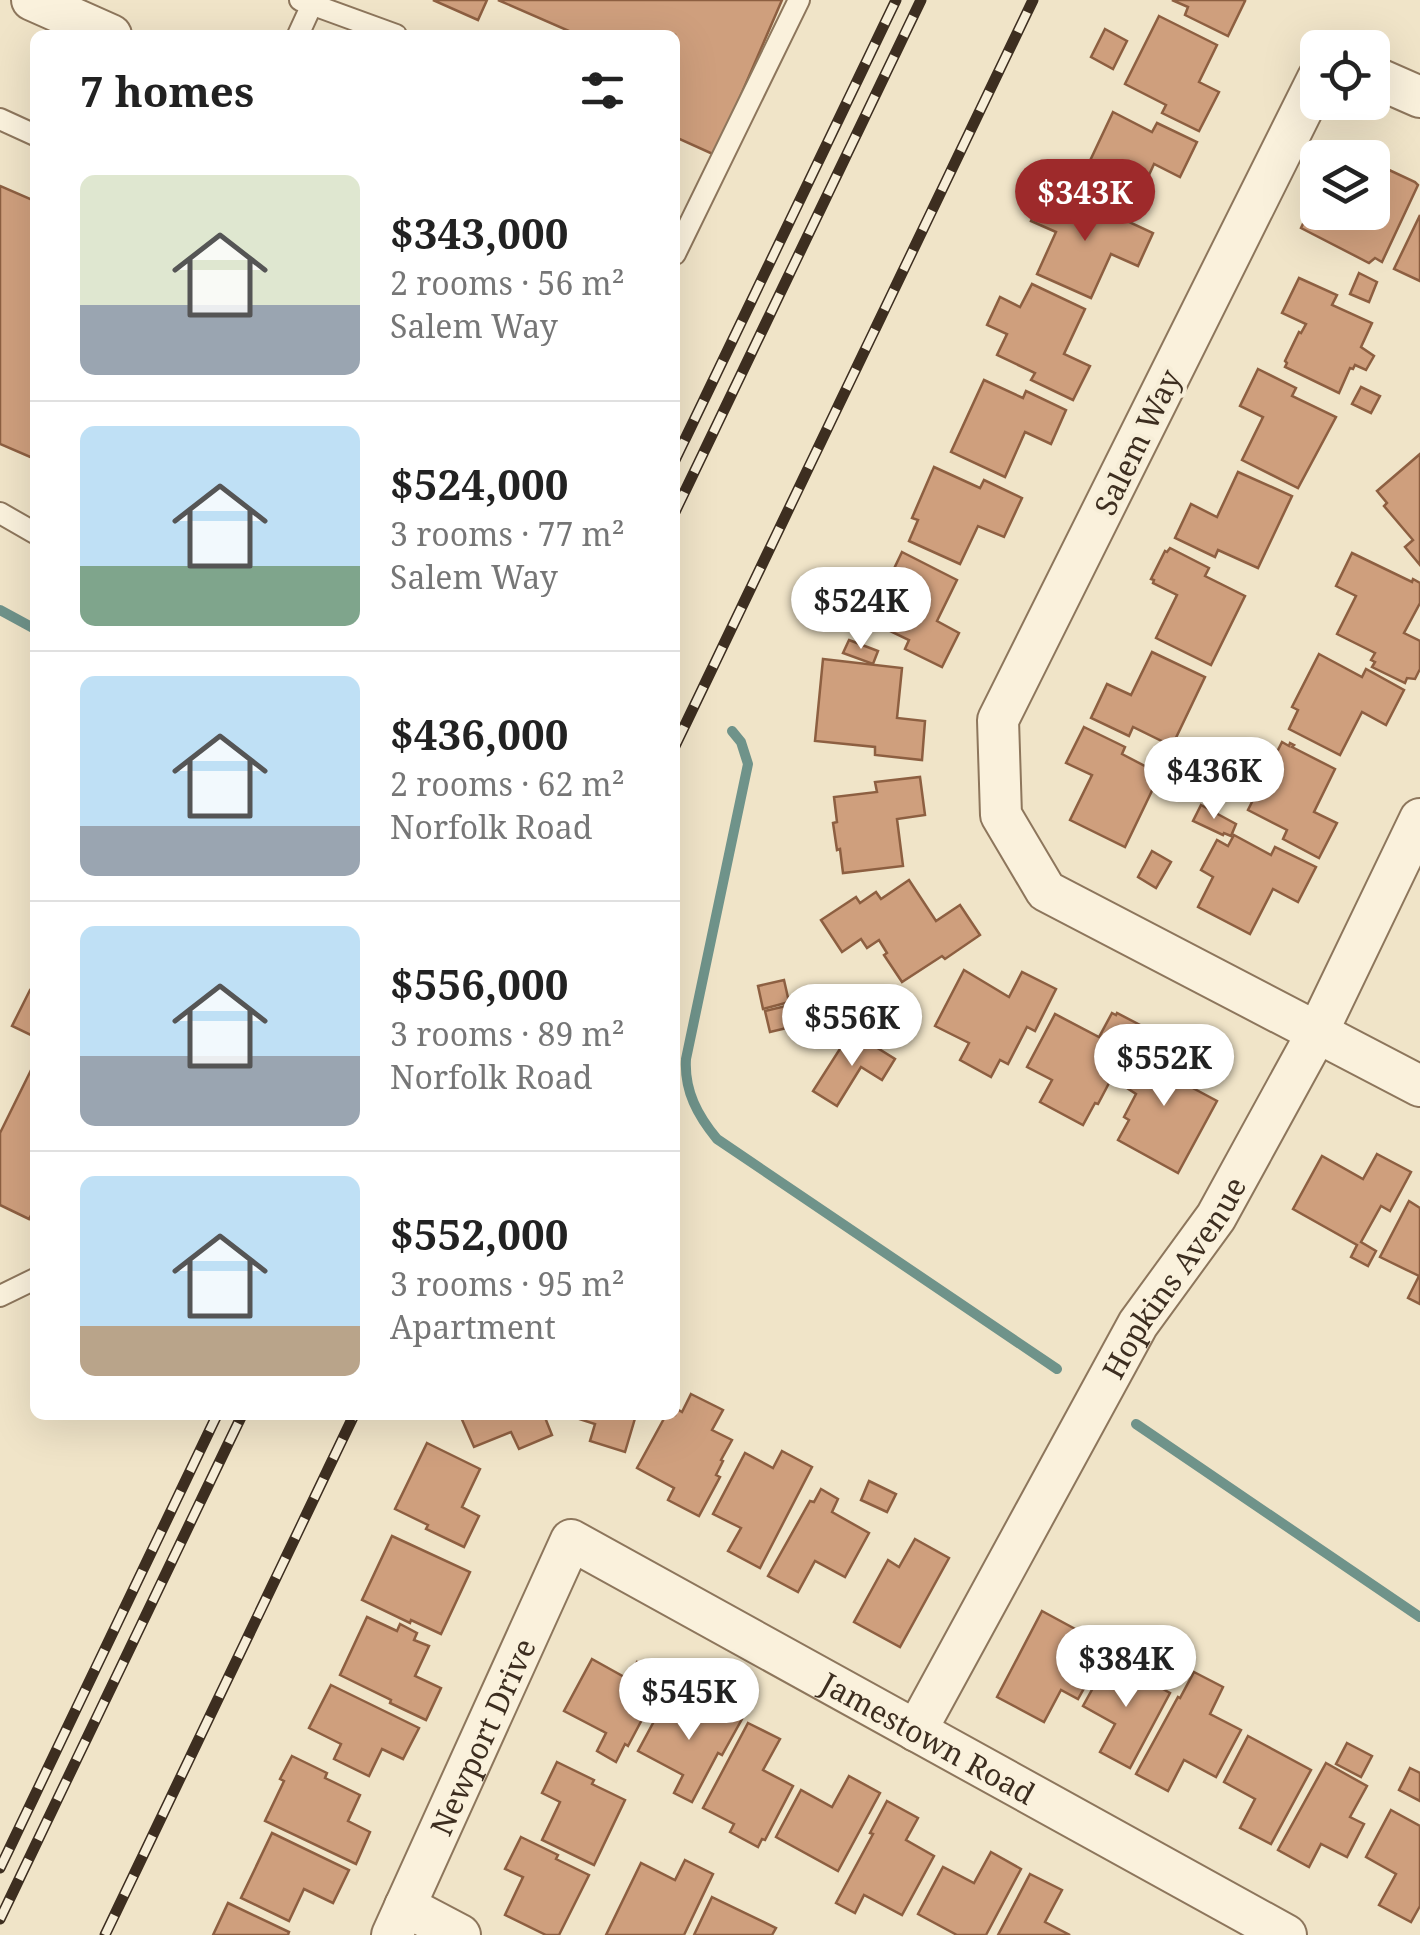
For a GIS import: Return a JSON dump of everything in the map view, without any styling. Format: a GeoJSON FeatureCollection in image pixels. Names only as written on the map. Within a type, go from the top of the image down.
{"type":"FeatureCollection","features":[{"type":"Feature","properties":{"kind":"street"},"geometry":{"type":"LineString","coordinates":[[32,0],[101,30]]}},
{"type":"Feature","properties":{"kind":"street"},"geometry":{"type":"LineString","coordinates":[[1390,84],[1420,97]]}},
{"type":"Feature","properties":{"kind":"street","name":"Salem Way"},"geometry":{"type":"LineString","coordinates":[[1300,114],[998,720],[1000,815],[1046,891],[1318,1031]]}},
{"type":"Feature","properties":{"kind":"street","name":"Hopkins Avenue"},"geometry":{"type":"LineString","coordinates":[[916,1731],[1138,1324],[1216,1217],[1318,1031],[1420,819]]}},
{"type":"Feature","properties":{"kind":"street"},"geometry":{"type":"LineString","coordinates":[[1318,1031],[1420,1086]]}},
{"type":"Feature","properties":{"kind":"street","name":"Jamestown Road"},"geometry":{"type":"LineString","coordinates":[[571,1540],[1286,1935]]}},
{"type":"Feature","properties":{"kind":"street","name":"Newport Drive"},"geometry":{"type":"LineString","coordinates":[[399,1921],[571,1540]]}},
{"type":"Feature","properties":{"kind":"street"},"geometry":{"type":"LineString","coordinates":[[399,1921],[460,1935]]}},
{"type":"Feature","properties":{"kind":"lane"},"geometry":{"type":"LineString","coordinates":[[680,244],[799,0]]}},
{"type":"Feature","properties":{"kind":"lane"},"geometry":{"type":"LineString","coordinates":[[300,30],[309,1],[383,30]]}},
{"type":"Feature","properties":{"kind":"lane"},"geometry":{"type":"LineString","coordinates":[[0,119],[30,134]]}},
{"type":"Feature","properties":{"kind":"lane"},"geometry":{"type":"LineString","coordinates":[[0,513],[30,530]]}},
{"type":"Feature","properties":{"kind":"lane"},"geometry":{"type":"LineString","coordinates":[[0,1296],[30,1281]]}},
{"type":"Feature","properties":{"kind":"building"},"geometry":{"type":"Polygon","coordinates":[[[433,0],[487,0],[478,20],[433,0]]]}},
{"type":"Feature","properties":{"kind":"building"},"geometry":{"type":"Polygon","coordinates":[[[498,0],[782,0],[715,155],[680,139],[680,30],[567,30],[498,0]]]}},
{"type":"Feature","properties":{"kind":"building"},"geometry":{"type":"Polygon","coordinates":[[[1172,0],[1245,1],[1228,36],[1185,15],[1188,7],[1172,0]]]}},
{"type":"Feature","properties":{"kind":"building"},"geometry":{"type":"Polygon","coordinates":[[[1159,16],[1217,45],[1199,82],[1219,92],[1199,131],[1162,113],[1166,105],[1125,84],[1159,16]]]}},
{"type":"Feature","properties":{"kind":"building"},"geometry":{"type":"Polygon","coordinates":[[[1105,29],[1127,41],[1113,69],[1091,57],[1105,29]]]}},
{"type":"Feature","properties":{"kind":"building"},"geometry":{"type":"Polygon","coordinates":[[[1113,112],[1152,132],[1157,123],[1197,142],[1180,177],[1154,164],[1134,208],[1080,182],[1113,112]]]}},
{"type":"Feature","properties":{"kind":"building"},"geometry":{"type":"Polygon","coordinates":[[[1390,170],[1418,185],[1382,262],[1375,258],[1369,263],[1305,230],[1390,230],[1390,170]]]}},
{"type":"Feature","properties":{"kind":"building"},"geometry":{"type":"Polygon","coordinates":[[[0,186],[30,199],[30,457],[0,444],[0,186]]]}},
{"type":"Feature","properties":{"kind":"building"},"geometry":{"type":"Polygon","coordinates":[[[1043,193],[1109,220],[1112,214],[1153,233],[1138,266],[1111,254],[1091,298],[1037,274],[1056,232],[1031,221],[1043,193]]]}},
{"type":"Feature","properties":{"kind":"building"},"geometry":{"type":"Polygon","coordinates":[[[1420,215],[1420,281],[1394,269],[1420,215]]]}},
{"type":"Feature","properties":{"kind":"building"},"geometry":{"type":"Polygon","coordinates":[[[1359,273],[1377,282],[1369,302],[1350,294],[1359,273]]]}},
{"type":"Feature","properties":{"kind":"building"},"geometry":{"type":"Polygon","coordinates":[[[1299,278],[1337,295],[1332,305],[1372,323],[1361,347],[1374,356],[1366,370],[1355,365],[1350,368],[1339,393],[1285,367],[1306,324],[1282,313],[1299,278]]]}},
{"type":"Feature","properties":{"kind":"building"},"geometry":{"type":"Polygon","coordinates":[[[1032,284],[1085,309],[1064,354],[1090,366],[1073,400],[1031,380],[1035,373],[997,355],[1007,334],[987,325],[1000,297],[1020,307],[1032,284]]]}},
{"type":"Feature","properties":{"kind":"building"},"geometry":{"type":"Polygon","coordinates":[[[1258,369],[1296,388],[1292,396],[1336,417],[1298,488],[1242,460],[1263,417],[1240,406],[1258,369]]]}},
{"type":"Feature","properties":{"kind":"building"},"geometry":{"type":"Polygon","coordinates":[[[984,380],[1023,398],[1026,391],[1066,410],[1051,444],[1025,432],[1005,477],[951,452],[984,380]]]}},
{"type":"Feature","properties":{"kind":"building"},"geometry":{"type":"Polygon","coordinates":[[[1361,387],[1380,396],[1371,413],[1352,404],[1361,387]]]}},
{"type":"Feature","properties":{"kind":"building"},"geometry":{"type":"Polygon","coordinates":[[[1420,454],[1420,565],[1405,547],[1413,540],[1384,506],[1387,503],[1377,491],[1420,454]]]}},
{"type":"Feature","properties":{"kind":"building"},"geometry":{"type":"Polygon","coordinates":[[[934,467],[980,488],[984,480],[1022,498],[1004,537],[978,526],[960,564],[909,541],[918,520],[912,518],[934,467]]]}},
{"type":"Feature","properties":{"kind":"building"},"geometry":{"type":"Polygon","coordinates":[[[1238,472],[1292,496],[1258,568],[1218,550],[1215,557],[1175,538],[1191,504],[1217,517],[1238,472]]]}},
{"type":"Feature","properties":{"kind":"building"},"geometry":{"type":"Polygon","coordinates":[[[1170,548],[1209,568],[1205,576],[1245,596],[1211,665],[1156,638],[1177,595],[1151,579],[1170,548]]]}},
{"type":"Feature","properties":{"kind":"building"},"geometry":{"type":"Polygon","coordinates":[[[902,552],[957,580],[937,621],[959,633],[942,667],[905,649],[909,640],[869,621],[902,552]]]}},
{"type":"Feature","properties":{"kind":"building"},"geometry":{"type":"Polygon","coordinates":[[[1352,553],[1420,583],[1420,603],[1404,633],[1420,641],[1420,669],[1415,679],[1407,678],[1405,683],[1372,667],[1375,653],[1337,634],[1356,596],[1336,586],[1352,553]]]}},
{"type":"Feature","properties":{"kind":"building"},"geometry":{"type":"Polygon","coordinates":[[[849,640],[878,651],[873,664],[843,653],[849,640]]]}},
{"type":"Feature","properties":{"kind":"building"},"geometry":{"type":"Polygon","coordinates":[[[1152,652],[1205,677],[1172,746],[1133,727],[1129,736],[1091,718],[1107,684],[1131,695],[1152,652]]]}},
{"type":"Feature","properties":{"kind":"building"},"geometry":{"type":"Polygon","coordinates":[[[1319,654],[1362,677],[1366,669],[1404,690],[1386,725],[1362,712],[1340,755],[1289,729],[1298,710],[1292,707],[1319,654]]]}},
{"type":"Feature","properties":{"kind":"building"},"geometry":{"type":"Polygon","coordinates":[[[823,659],[902,668],[897,718],[925,721],[922,760],[875,755],[875,747],[815,741],[823,659]]]}},
{"type":"Feature","properties":{"kind":"building"},"geometry":{"type":"Polygon","coordinates":[[[1084,727],[1125,747],[1122,754],[1160,774],[1125,847],[1070,820],[1092,775],[1066,763],[1084,727]]]}},
{"type":"Feature","properties":{"kind":"building"},"geometry":{"type":"Polygon","coordinates":[[[1282,742],[1335,769],[1314,812],[1337,823],[1319,858],[1283,839],[1287,830],[1248,810],[1282,742]]]}},
{"type":"Feature","properties":{"kind":"building"},"geometry":{"type":"Polygon","coordinates":[[[920,777],[925,815],[897,819],[903,866],[843,873],[833,823],[837,822],[834,797],[877,792],[875,782],[920,777]]]}},
{"type":"Feature","properties":{"kind":"building"},"geometry":{"type":"Polygon","coordinates":[[[1201,805],[1236,824],[1231,836],[1193,821],[1201,805]]]}},
{"type":"Feature","properties":{"kind":"building"},"geometry":{"type":"Polygon","coordinates":[[[1234,835],[1271,855],[1275,847],[1316,867],[1298,902],[1273,889],[1250,934],[1198,907],[1213,877],[1201,870],[1217,840],[1228,846],[1234,835]]]}},
{"type":"Feature","properties":{"kind":"building"},"geometry":{"type":"Polygon","coordinates":[[[1152,851],[1171,862],[1156,888],[1138,877],[1152,851]]]}},
{"type":"Feature","properties":{"kind":"building"},"geometry":{"type":"Polygon","coordinates":[[[909,880],[936,921],[960,905],[980,935],[902,982],[879,940],[867,948],[861,939],[842,952],[821,920],[856,897],[860,903],[876,892],[881,899],[909,880]]]}},
{"type":"Feature","properties":{"kind":"building"},"geometry":{"type":"Polygon","coordinates":[[[964,970],[1009,997],[1022,972],[1056,989],[1035,1031],[1027,1027],[1008,1064],[1000,1060],[991,1077],[960,1060],[969,1043],[935,1026],[964,970]]]}},
{"type":"Feature","properties":{"kind":"building"},"geometry":{"type":"Polygon","coordinates":[[[784,980],[789,1002],[763,1009],[758,986],[784,980]]]}},
{"type":"Feature","properties":{"kind":"building"},"geometry":{"type":"Polygon","coordinates":[[[30,990],[30,1035],[12,1026],[30,990]]]}},
{"type":"Feature","properties":{"kind":"building"},"geometry":{"type":"Polygon","coordinates":[[[790,1005],[795,1026],[770,1032],[765,1011],[790,1005]]]}},
{"type":"Feature","properties":{"kind":"building"},"geometry":{"type":"Polygon","coordinates":[[[1112,1013],[1146,1031],[1126,1071],[1118,1066],[1083,1125],[1040,1102],[1052,1080],[1027,1067],[1055,1014],[1099,1037],[1112,1013]]]}},
{"type":"Feature","properties":{"kind":"building"},"geometry":{"type":"Polygon","coordinates":[[[1154,1038],[1188,1057],[1176,1079],[1217,1101],[1178,1173],[1118,1140],[1136,1094],[1127,1088],[1154,1038]]]}},
{"type":"Feature","properties":{"kind":"building"},"geometry":{"type":"Polygon","coordinates":[[[863,1039],[895,1059],[882,1080],[861,1067],[837,1106],[813,1091],[843,1044],[863,1039]]]}},
{"type":"Feature","properties":{"kind":"building"},"geometry":{"type":"Polygon","coordinates":[[[30,1072],[29,1219],[0,1205],[0,1133],[30,1072]]]}},
{"type":"Feature","properties":{"kind":"building"},"geometry":{"type":"Polygon","coordinates":[[[1377,1154],[1411,1172],[1390,1211],[1381,1206],[1361,1242],[1376,1251],[1368,1266],[1351,1257],[1357,1245],[1293,1209],[1322,1156],[1363,1179],[1377,1154]]]}},
{"type":"Feature","properties":{"kind":"building"},"geometry":{"type":"Polygon","coordinates":[[[1409,1201],[1420,1208],[1420,1304],[1408,1298],[1419,1276],[1380,1257],[1409,1201]]]}},
{"type":"Feature","properties":{"kind":"building"},"geometry":{"type":"Polygon","coordinates":[[[691,1394],[723,1410],[712,1430],[732,1440],[716,1475],[720,1477],[699,1516],[668,1500],[674,1488],[637,1468],[663,1420],[680,1420],[691,1394]]]}},
{"type":"Feature","properties":{"kind":"building"},"geometry":{"type":"Polygon","coordinates":[[[462,1420],[546,1420],[552,1435],[519,1449],[511,1432],[474,1447],[462,1420]]]}},
{"type":"Feature","properties":{"kind":"building"},"geometry":{"type":"Polygon","coordinates":[[[583,1420],[635,1420],[625,1452],[590,1441],[595,1424],[583,1420]]]}},
{"type":"Feature","properties":{"kind":"building"},"geometry":{"type":"Polygon","coordinates":[[[427,1443],[480,1469],[462,1507],[479,1516],[464,1547],[395,1509],[427,1443]]]}},
{"type":"Feature","properties":{"kind":"building"},"geometry":{"type":"Polygon","coordinates":[[[782,1451],[812,1467],[760,1568],[728,1551],[741,1528],[713,1514],[745,1453],[773,1468],[782,1451]]]}},
{"type":"Feature","properties":{"kind":"building"},"geometry":{"type":"Polygon","coordinates":[[[869,1481],[896,1494],[887,1512],[861,1500],[869,1481]]]}},
{"type":"Feature","properties":{"kind":"building"},"geometry":{"type":"Polygon","coordinates":[[[821,1489],[838,1499],[832,1512],[869,1533],[845,1577],[815,1561],[798,1592],[768,1576],[810,1501],[814,1502],[821,1489]]]}},
{"type":"Feature","properties":{"kind":"building"},"geometry":{"type":"Polygon","coordinates":[[[392,1536],[470,1572],[441,1634],[362,1600],[392,1536]]]}},
{"type":"Feature","properties":{"kind":"building"},"geometry":{"type":"Polygon","coordinates":[[[915,1539],[949,1558],[900,1647],[854,1622],[888,1560],[899,1567],[915,1539]]]}},
{"type":"Feature","properties":{"kind":"building"},"geometry":{"type":"Polygon","coordinates":[[[1042,1611],[1077,1630],[1062,1659],[1092,1674],[1078,1699],[1061,1690],[1044,1722],[997,1697],[1042,1611]]]}},
{"type":"Feature","properties":{"kind":"building"},"geometry":{"type":"Polygon","coordinates":[[[367,1617],[397,1631],[400,1624],[417,1633],[414,1640],[429,1646],[415,1676],[441,1688],[426,1720],[340,1675],[367,1617]]]}},
{"type":"Feature","properties":{"kind":"building"},"geometry":{"type":"Polygon","coordinates":[[[592,1659],[628,1679],[637,1662],[669,1679],[649,1716],[645,1714],[616,1762],[597,1751],[606,1733],[564,1711],[592,1659]]]}},
{"type":"Feature","properties":{"kind":"building"},"geometry":{"type":"Polygon","coordinates":[[[1109,1659],[1170,1693],[1130,1768],[1100,1752],[1115,1724],[1083,1706],[1109,1659]]]}},
{"type":"Feature","properties":{"kind":"building"},"geometry":{"type":"Polygon","coordinates":[[[1194,1672],[1223,1687],[1210,1714],[1241,1730],[1216,1777],[1184,1760],[1168,1791],[1136,1774],[1194,1672]]]}},
{"type":"Feature","properties":{"kind":"building"},"geometry":{"type":"Polygon","coordinates":[[[331,1685],[419,1728],[403,1759],[382,1749],[369,1776],[334,1759],[341,1744],[309,1728],[331,1685]]]}},
{"type":"Feature","properties":{"kind":"building"},"geometry":{"type":"Polygon","coordinates":[[[666,1699],[702,1719],[711,1702],[742,1719],[722,1755],[718,1753],[692,1802],[674,1793],[683,1775],[638,1751],[666,1699]]]}},
{"type":"Feature","properties":{"kind":"building"},"geometry":{"type":"Polygon","coordinates":[[[748,1723],[780,1739],[763,1770],[793,1786],[758,1847],[730,1832],[734,1824],[703,1808],[748,1723]]]}},
{"type":"Feature","properties":{"kind":"building"},"geometry":{"type":"Polygon","coordinates":[[[1248,1736],[1311,1770],[1271,1844],[1240,1828],[1255,1799],[1224,1782],[1248,1736]]]}},
{"type":"Feature","properties":{"kind":"building"},"geometry":{"type":"Polygon","coordinates":[[[1347,1743],[1372,1756],[1361,1777],[1336,1764],[1347,1743]]]}},
{"type":"Feature","properties":{"kind":"building"},"geometry":{"type":"Polygon","coordinates":[[[292,1756],[360,1795],[348,1821],[370,1832],[356,1864],[265,1821],[292,1756]]]}},
{"type":"Feature","properties":{"kind":"building"},"geometry":{"type":"Polygon","coordinates":[[[557,1762],[625,1800],[594,1865],[542,1840],[560,1802],[542,1793],[557,1762]]]}},
{"type":"Feature","properties":{"kind":"building"},"geometry":{"type":"Polygon","coordinates":[[[1326,1763],[1367,1786],[1350,1817],[1364,1824],[1347,1857],[1321,1844],[1309,1867],[1278,1850],[1326,1763]]]}},
{"type":"Feature","properties":{"kind":"building"},"geometry":{"type":"Polygon","coordinates":[[[1410,1768],[1420,1773],[1420,1801],[1399,1790],[1410,1768]]]}},
{"type":"Feature","properties":{"kind":"building"},"geometry":{"type":"Polygon","coordinates":[[[849,1776],[880,1793],[838,1871],[776,1837],[801,1790],[832,1807],[849,1776]]]}},
{"type":"Feature","properties":{"kind":"building"},"geometry":{"type":"Polygon","coordinates":[[[887,1801],[918,1818],[906,1840],[934,1856],[902,1915],[864,1895],[855,1913],[836,1903],[887,1801]]]}},
{"type":"Feature","properties":{"kind":"building"},"geometry":{"type":"Polygon","coordinates":[[[1391,1810],[1420,1826],[1420,1906],[1411,1922],[1379,1905],[1396,1874],[1366,1857],[1391,1810]]]}},
{"type":"Feature","properties":{"kind":"building"},"geometry":{"type":"Polygon","coordinates":[[[272,1833],[349,1870],[333,1903],[304,1889],[289,1921],[241,1898],[272,1833]]]}},
{"type":"Feature","properties":{"kind":"building"},"geometry":{"type":"Polygon","coordinates":[[[521,1837],[589,1875],[559,1935],[546,1935],[505,1915],[523,1877],[505,1869],[521,1837]]]}},
{"type":"Feature","properties":{"kind":"building"},"geometry":{"type":"Polygon","coordinates":[[[991,1852],[1021,1869],[986,1935],[957,1935],[918,1914],[943,1867],[974,1883],[991,1852]]]}},
{"type":"Feature","properties":{"kind":"building"},"geometry":{"type":"Polygon","coordinates":[[[685,1860],[713,1874],[684,1935],[606,1935],[641,1863],[675,1880],[685,1860]]]}},
{"type":"Feature","properties":{"kind":"building"},"geometry":{"type":"Polygon","coordinates":[[[1030,1874],[1062,1890],[1045,1922],[1070,1935],[998,1935],[1030,1874]]]}},
{"type":"Feature","properties":{"kind":"building"},"geometry":{"type":"Polygon","coordinates":[[[712,1897],[776,1928],[772,1935],[694,1935],[712,1897]]]}},
{"type":"Feature","properties":{"kind":"building"},"geometry":{"type":"Polygon","coordinates":[[[228,1903],[289,1932],[288,1935],[213,1935],[228,1903]]]}},
{"type":"Feature","properties":{"kind":"waterway"},"geometry":{"type":"LineString","coordinates":[[0,610],[30,626]]}},
{"type":"Feature","properties":{"kind":"waterway"},"geometry":{"type":"LineString","coordinates":[[732,731],[741,742],[748,764],[686,1059],[687,1082],[698,1112],[717,1139],[1057,1369]]}},
{"type":"Feature","properties":{"kind":"waterway"},"geometry":{"type":"LineString","coordinates":[[1136,1424],[1420,1617]]}},
{"type":"Feature","properties":{"kind":"railway"},"geometry":{"type":"LineString","coordinates":[[680,450],[896,0]]}},
{"type":"Feature","properties":{"kind":"railway"},"geometry":{"type":"LineString","coordinates":[[680,502],[921,0]]}},
{"type":"Feature","properties":{"kind":"railway"},"geometry":{"type":"LineString","coordinates":[[680,736],[1033,0]]}},
{"type":"Feature","properties":{"kind":"railway"},"geometry":{"type":"LineString","coordinates":[[0,1868],[215,1420]]}},
{"type":"Feature","properties":{"kind":"railway"},"geometry":{"type":"LineString","coordinates":[[0,1919],[240,1420]]}},
{"type":"Feature","properties":{"kind":"railway"},"geometry":{"type":"LineString","coordinates":[[105,1935],[352,1420]]}}]}
